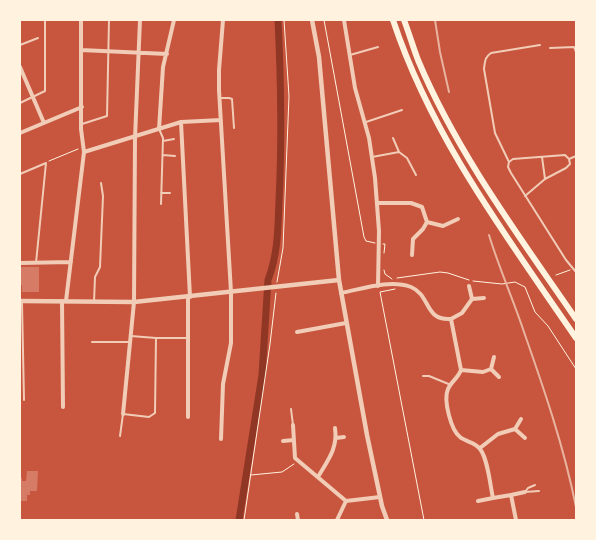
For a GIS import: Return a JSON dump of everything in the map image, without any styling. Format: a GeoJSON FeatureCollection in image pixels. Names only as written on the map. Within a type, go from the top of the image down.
{"type":"FeatureCollection","features":[{"type":"Feature","properties":{"kind":"highway"},"geometry":{"type":"LineString","coordinates":[[393,20],[400,42],[426,102],[446,142],[576,338]]}},
{"type":"Feature","properties":{"kind":"highway"},"geometry":{"type":"LineString","coordinates":[[404,20],[418,59],[458,141],[576,319]]}},
{"type":"Feature","properties":{"kind":"street"},"geometry":{"type":"LineString","coordinates":[[63,407],[64,301],[71,262],[84,150],[81,124],[81,20]]}},
{"type":"Feature","properties":{"kind":"street"},"geometry":{"type":"LineString","coordinates":[[123,414],[134,302],[140,20]]}},
{"type":"Feature","properties":{"kind":"street"},"geometry":{"type":"LineString","coordinates":[[160,129],[162,80],[174,20]]}},
{"type":"Feature","properties":{"kind":"street"},"geometry":{"type":"LineString","coordinates":[[221,438],[222,384],[231,343],[219,70],[223,20]]}},
{"type":"Feature","properties":{"kind":"street"},"geometry":{"type":"LineString","coordinates":[[312,20],[319,57],[339,280],[367,435],[380,497],[387,520]]}},
{"type":"Feature","properties":{"kind":"street"},"geometry":{"type":"LineString","coordinates":[[344,20],[355,88],[372,156],[378,203],[378,286]]}},
{"type":"Feature","properties":{"kind":"street"},"geometry":{"type":"LineString","coordinates":[[81,50],[167,54]]}},
{"type":"Feature","properties":{"kind":"street"},"geometry":{"type":"LineString","coordinates":[[20,67],[44,123]]}},
{"type":"Feature","properties":{"kind":"street"},"geometry":{"type":"LineString","coordinates":[[20,133],[82,107]]}},
{"type":"Feature","properties":{"kind":"street"},"geometry":{"type":"LineString","coordinates":[[84,150],[136,138],[181,122],[221,120]]}},
{"type":"Feature","properties":{"kind":"street"},"geometry":{"type":"LineString","coordinates":[[181,122],[189,297],[188,417]]}},
{"type":"Feature","properties":{"kind":"street"},"geometry":{"type":"LineString","coordinates":[[378,203],[411,203],[420,205],[424,210],[427,222],[413,239],[412,255]]}},
{"type":"Feature","properties":{"kind":"street"},"geometry":{"type":"LineString","coordinates":[[427,222],[443,226],[458,219]]}},
{"type":"Feature","properties":{"kind":"street"},"geometry":{"type":"LineString","coordinates":[[20,263],[71,262]]}},
{"type":"Feature","properties":{"kind":"street"},"geometry":{"type":"LineString","coordinates":[[21,301],[134,302],[339,280]]}},
{"type":"Feature","properties":{"kind":"street"},"geometry":{"type":"LineString","coordinates":[[341,293],[394,282],[412,287],[424,298],[428,308],[436,317],[451,319],[462,313],[472,299],[469,286]]}},
{"type":"Feature","properties":{"kind":"street"},"geometry":{"type":"LineString","coordinates":[[472,299],[484,298]]}},
{"type":"Feature","properties":{"kind":"street"},"geometry":{"type":"LineString","coordinates":[[451,319],[461,370],[446,394],[446,401],[452,424],[460,437],[474,443],[484,455],[493,498]]}},
{"type":"Feature","properties":{"kind":"street"},"geometry":{"type":"LineString","coordinates":[[297,332],[346,322]]}},
{"type":"Feature","properties":{"kind":"street"},"geometry":{"type":"LineString","coordinates":[[461,370],[483,372],[491,368],[494,357]]}},
{"type":"Feature","properties":{"kind":"street"},"geometry":{"type":"LineString","coordinates":[[491,368],[499,377]]}},
{"type":"Feature","properties":{"kind":"street"},"geometry":{"type":"LineString","coordinates":[[515,430],[520,419]]}},
{"type":"Feature","properties":{"kind":"street"},"geometry":{"type":"LineString","coordinates":[[292,425],[295,458],[346,501],[380,497]]}},
{"type":"Feature","properties":{"kind":"street"},"geometry":{"type":"LineString","coordinates":[[318,477],[334,451],[335,428]]}},
{"type":"Feature","properties":{"kind":"street"},"geometry":{"type":"LineString","coordinates":[[480,448],[498,434],[515,430]]}},
{"type":"Feature","properties":{"kind":"street"},"geometry":{"type":"LineString","coordinates":[[515,430],[525,438]]}},
{"type":"Feature","properties":{"kind":"street"},"geometry":{"type":"LineString","coordinates":[[336,438],[344,437]]}},
{"type":"Feature","properties":{"kind":"street"},"geometry":{"type":"LineString","coordinates":[[283,441],[294,440]]}},
{"type":"Feature","properties":{"kind":"street"},"geometry":{"type":"LineString","coordinates":[[478,501],[525,492]]}},
{"type":"Feature","properties":{"kind":"street"},"geometry":{"type":"LineString","coordinates":[[511,495],[516,520]]}},
{"type":"Feature","properties":{"kind":"street"},"geometry":{"type":"LineString","coordinates":[[337,520],[346,501]]}},
{"type":"Feature","properties":{"kind":"street"},"geometry":{"type":"LineString","coordinates":[[297,514],[298,520]]}},
{"type":"Feature","properties":{"kind":"lane"},"geometry":{"type":"LineString","coordinates":[[20,103],[45,91],[45,20]]}},
{"type":"Feature","properties":{"kind":"lane"},"geometry":{"type":"LineString","coordinates":[[81,124],[107,116],[109,20]]}},
{"type":"Feature","properties":{"kind":"lane"},"geometry":{"type":"LineString","coordinates":[[20,45],[38,38]]}},
{"type":"Feature","properties":{"kind":"lane"},"geometry":{"type":"LineString","coordinates":[[540,45],[491,53],[485,60],[484,68],[495,133],[511,173],[566,260],[576,272]]}},
{"type":"Feature","properties":{"kind":"lane"},"geometry":{"type":"LineString","coordinates":[[350,55],[378,47]]}},
{"type":"Feature","properties":{"kind":"lane"},"geometry":{"type":"LineString","coordinates":[[550,48],[574,47],[576,52]]}},
{"type":"Feature","properties":{"kind":"lane"},"geometry":{"type":"LineString","coordinates":[[220,98],[232,100],[234,128]]}},
{"type":"Feature","properties":{"kind":"lane"},"geometry":{"type":"LineString","coordinates":[[365,122],[402,110]]}},
{"type":"Feature","properties":{"kind":"lane"},"geometry":{"type":"LineString","coordinates":[[160,129],[163,141],[161,204]]}},
{"type":"Feature","properties":{"kind":"lane"},"geometry":{"type":"LineString","coordinates":[[393,138],[399,152],[407,158],[416,175]]}},
{"type":"Feature","properties":{"kind":"lane"},"geometry":{"type":"LineString","coordinates":[[163,141],[174,139]]}},
{"type":"Feature","properties":{"kind":"lane"},"geometry":{"type":"LineString","coordinates":[[372,156],[399,152]]}},
{"type":"Feature","properties":{"kind":"lane"},"geometry":{"type":"LineString","coordinates":[[163,155],[175,156]]}},
{"type":"Feature","properties":{"kind":"lane"},"geometry":{"type":"LineString","coordinates":[[508,162],[513,159],[565,155],[569,158],[576,156]]}},
{"type":"Feature","properties":{"kind":"lane"},"geometry":{"type":"LineString","coordinates":[[542,157],[545,179]]}},
{"type":"Feature","properties":{"kind":"lane"},"geometry":{"type":"LineString","coordinates":[[525,196],[545,179],[566,168],[570,164],[569,158]]}},
{"type":"Feature","properties":{"kind":"lane"},"geometry":{"type":"LineString","coordinates":[[20,174],[46,163],[36,263]]}},
{"type":"Feature","properties":{"kind":"lane"},"geometry":{"type":"LineString","coordinates":[[94,302],[95,277],[100,267],[101,183]]}},
{"type":"Feature","properties":{"kind":"lane"},"geometry":{"type":"LineString","coordinates":[[161,193],[170,193]]}},
{"type":"Feature","properties":{"kind":"lane"},"geometry":{"type":"LineString","coordinates":[[21,301],[24,400]]}},
{"type":"Feature","properties":{"kind":"lane"},"geometry":{"type":"LineString","coordinates":[[131,336],[188,338]]}},
{"type":"Feature","properties":{"kind":"lane"},"geometry":{"type":"LineString","coordinates":[[120,436],[123,414],[149,417],[155,413],[156,338]]}},
{"type":"Feature","properties":{"kind":"lane"},"geometry":{"type":"LineString","coordinates":[[92,342],[130,342]]}},
{"type":"Feature","properties":{"kind":"lane"},"geometry":{"type":"LineString","coordinates":[[423,376],[430,376],[451,385]]}},
{"type":"Feature","properties":{"kind":"lane"},"geometry":{"type":"LineString","coordinates":[[291,409],[292,425]]}},
{"type":"Feature","properties":{"kind":"lane"},"geometry":{"type":"LineString","coordinates":[[525,492],[528,488],[535,485]]}},
{"type":"Feature","properties":{"kind":"lane"},"geometry":{"type":"LineString","coordinates":[[525,492],[539,491]]}},
{"type":"Feature","properties":{"kind":"path"},"geometry":{"type":"LineString","coordinates":[[244,520],[283,248],[288,96],[284,20]]}},
{"type":"Feature","properties":{"kind":"path"},"geometry":{"type":"LineString","coordinates":[[324,20],[364,237],[366,241],[385,244],[384,258]]}},
{"type":"Feature","properties":{"kind":"path"},"geometry":{"type":"LineString","coordinates":[[46,163],[74,150],[84,150]]}},
{"type":"Feature","properties":{"kind":"path"},"geometry":{"type":"LineString","coordinates":[[384,265],[385,274],[394,282],[395,290],[380,292],[424,520]]}},
{"type":"Feature","properties":{"kind":"path"},"geometry":{"type":"LineString","coordinates":[[556,275],[573,268]]}},
{"type":"Feature","properties":{"kind":"path"},"geometry":{"type":"LineString","coordinates":[[394,282],[427,273],[448,272],[472,281],[502,284],[515,282],[525,286],[534,312],[548,326],[576,369]]}},
{"type":"Feature","properties":{"kind":"path"},"geometry":{"type":"LineString","coordinates":[[250,475],[282,472],[298,460]]}},
{"type":"Feature","properties":{"kind":"building"},"geometry":{"type":"Polygon","coordinates":[[[20,267],[39,267],[39,292],[22,292],[20,267]]]}},
{"type":"Feature","properties":{"kind":"building"},"geometry":{"type":"Polygon","coordinates":[[[27,471],[38,471],[37,491],[30,491],[30,495],[27,495],[27,501],[20,501],[20,478],[22,478],[22,481],[26,481],[27,471]]]}},
{"type":"Feature","properties":{"kind":"waterway"},"geometry":{"type":"LineString","coordinates":[[239,520],[262,375],[268,280],[276,251],[278,231],[281,133],[278,20]]}},
{"type":"Feature","properties":{"kind":"railway"},"geometry":{"type":"LineString","coordinates":[[435,20],[449,92]]}},
{"type":"Feature","properties":{"kind":"railway"},"geometry":{"type":"LineString","coordinates":[[489,235],[560,440],[576,507]]}}]}
